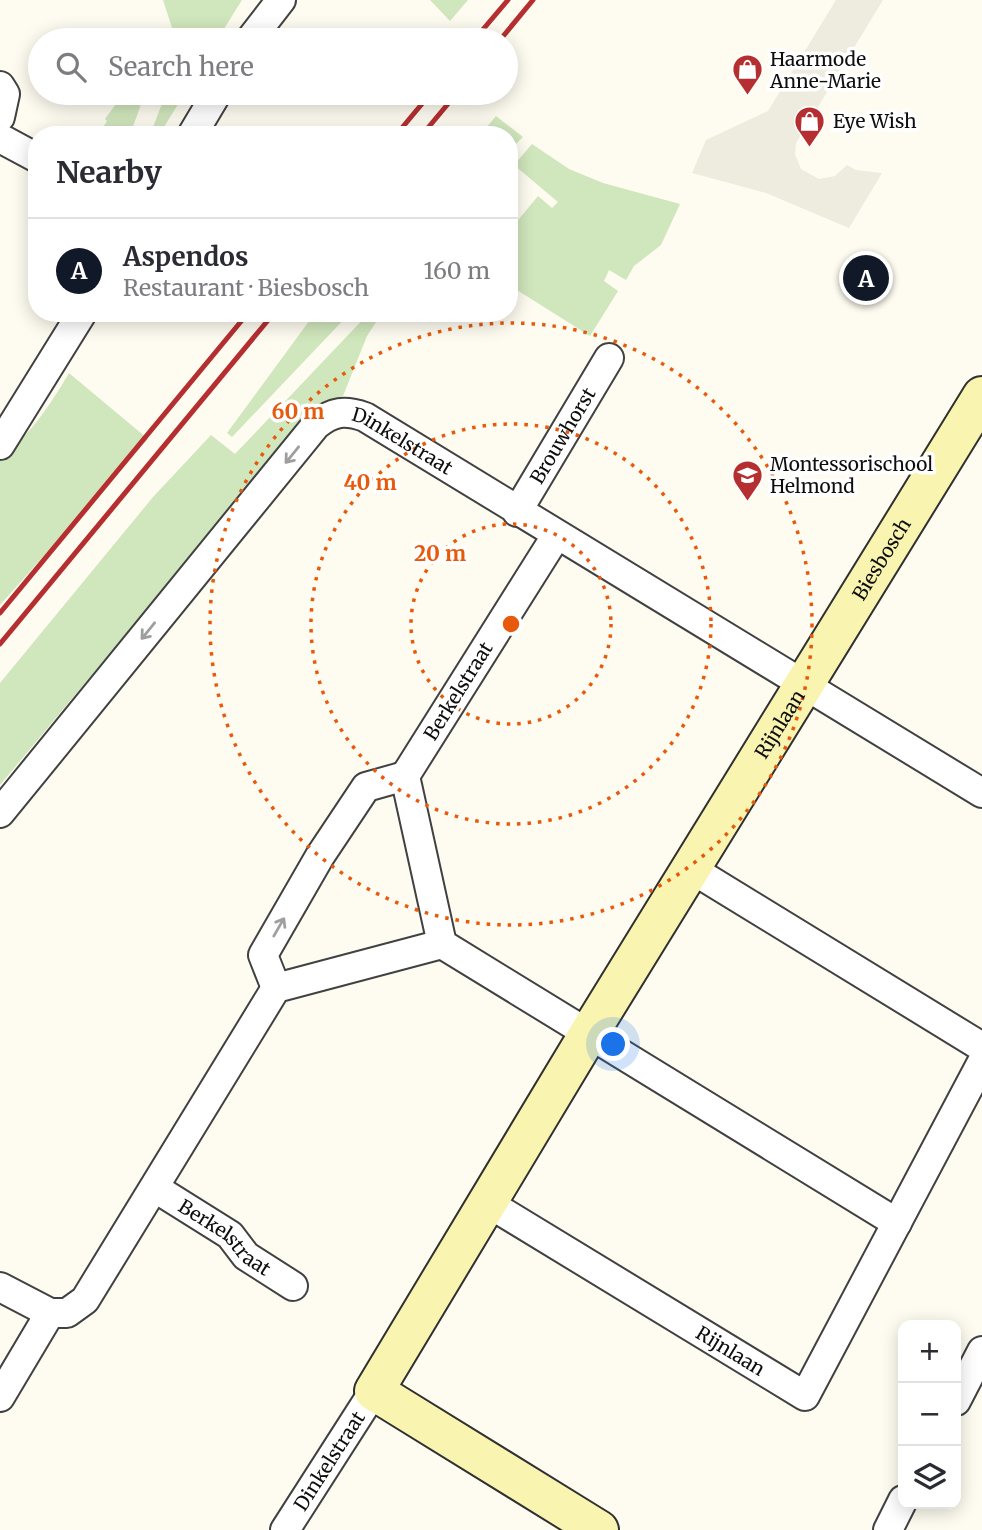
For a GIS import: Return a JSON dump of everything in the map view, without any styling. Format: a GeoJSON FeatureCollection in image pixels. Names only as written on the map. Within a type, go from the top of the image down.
{"type":"FeatureCollection","features":[{"type":"Feature","properties":{"kind":"street"},"geometry":{"type":"LineString","coordinates":[[259,28],[281,0]]}},
{"type":"Feature","properties":{"kind":"street"},"geometry":{"type":"LineString","coordinates":[[0,86],[5,94],[0,117]]}},
{"type":"Feature","properties":{"kind":"street"},"geometry":{"type":"LineString","coordinates":[[197,126],[210,105]]}},
{"type":"Feature","properties":{"kind":"street"},"geometry":{"type":"LineString","coordinates":[[0,138],[28,153]]}},
{"type":"Feature","properties":{"kind":"street"},"geometry":{"type":"LineString","coordinates":[[0,445],[76,322]]}},
{"type":"Feature","properties":{"kind":"street","name":"Brouwhorst"},"geometry":{"type":"LineString","coordinates":[[517,512],[609,358]]}},
{"type":"Feature","properties":{"kind":"street","name":"Biesbosch"},"geometry":{"type":"LineString","coordinates":[[805,686],[982,396]]}},
{"type":"Feature","properties":{"kind":"street","name":"Dinkelstraat"},"geometry":{"type":"LineString","coordinates":[[0,813],[316,425],[327,415],[346,411],[365,418],[805,686]]}},
{"type":"Feature","properties":{"kind":"street","name":"Berkelstraat"},"geometry":{"type":"LineString","coordinates":[[405,776],[556,536]]}},
{"type":"Feature","properties":{"kind":"street","name":"Rijnlaan"},"geometry":{"type":"LineString","coordinates":[[374,1391],[588,1035],[805,686],[982,793]]}},
{"type":"Feature","properties":{"kind":"street"},"geometry":{"type":"LineString","coordinates":[[442,944],[276,988],[263,955],[320,856],[366,787],[405,776],[442,944],[897,1223]]}},
{"type":"Feature","properties":{"kind":"street"},"geometry":{"type":"LineString","coordinates":[[692,870],[982,1047]]}},
{"type":"Feature","properties":{"kind":"street","name":"Berkelstraat"},"geometry":{"type":"LineString","coordinates":[[50,1313],[66,1312],[85,1300],[276,988]]}},
{"type":"Feature","properties":{"kind":"street","name":"Rijnlaan"},"geometry":{"type":"LineString","coordinates":[[488,1203],[805,1395],[982,1062]]}},
{"type":"Feature","properties":{"kind":"street","name":"Berkelstraat"},"geometry":{"type":"LineString","coordinates":[[155,1188],[230,1235],[246,1256],[293,1286]]}},
{"type":"Feature","properties":{"kind":"street"},"geometry":{"type":"LineString","coordinates":[[0,1287],[50,1313],[0,1397]]}},
{"type":"Feature","properties":{"kind":"street"},"geometry":{"type":"LineString","coordinates":[[961,1391],[982,1351]]}},
{"type":"Feature","properties":{"kind":"street"},"geometry":{"type":"LineString","coordinates":[[374,1391],[599,1530]]}},
{"type":"Feature","properties":{"kind":"street","name":"Dinkelstraat"},"geometry":{"type":"LineString","coordinates":[[285,1530],[374,1391]]}},
{"type":"Feature","properties":{"kind":"street"},"geometry":{"type":"LineString","coordinates":[[888,1530],[898,1509]]}},
{"type":"Feature","properties":{"kind":"green space"},"geometry":{"type":"Polygon","coordinates":[[[163,0],[242,0],[224,28],[172,28],[163,0]]]}},
{"type":"Feature","properties":{"kind":"green space"},"geometry":{"type":"Polygon","coordinates":[[[430,0],[468,0],[450,21],[430,0]]]}},
{"type":"Feature","properties":{"kind":"green space"},"geometry":{"type":"Polygon","coordinates":[[[115,105],[141,105],[133,126],[104,126],[107,121],[105,119],[115,105]]]}},
{"type":"Feature","properties":{"kind":"green space"},"geometry":{"type":"Polygon","coordinates":[[[161,105],[178,105],[165,126],[153,126],[161,105]]]}},
{"type":"Feature","properties":{"kind":"green space"},"geometry":{"type":"Polygon","coordinates":[[[496,116],[509,126],[488,126],[496,116]]]}},
{"type":"Feature","properties":{"kind":"green space"},"geometry":{"type":"Polygon","coordinates":[[[532,144],[569,169],[603,183],[680,204],[661,245],[634,266],[626,280],[609,270],[604,281],[618,291],[590,336],[518,291],[518,220],[538,196],[552,208],[558,202],[518,168],[518,160],[532,144]]]}},
{"type":"Feature","properties":{"kind":"green space"},"geometry":{"type":"Polygon","coordinates":[[[308,322],[341,322],[232,437],[227,433],[308,322]]]}},
{"type":"Feature","properties":{"kind":"green space"},"geometry":{"type":"Polygon","coordinates":[[[360,322],[376,322],[367,336],[343,396],[315,407],[0,785],[0,683],[153,497],[211,435],[235,454],[360,322]]]}},
{"type":"Feature","properties":{"kind":"green space"},"geometry":{"type":"Polygon","coordinates":[[[69,373],[148,439],[0,605],[0,457],[30,429],[69,373]]]}},
{"type":"Feature","properties":{"kind":"shaded area"},"geometry":{"type":"Polygon","coordinates":[[[836,0],[883,0],[796,143],[795,154],[801,169],[819,179],[835,176],[847,165],[856,170],[882,173],[849,228],[766,193],[692,173],[706,140],[768,111],[836,0]]]}},
{"type":"Feature","properties":{"kind":"railway"},"geometry":{"type":"LineString","coordinates":[[484,28],[508,0]]}},
{"type":"Feature","properties":{"kind":"railway"},"geometry":{"type":"LineString","coordinates":[[510,28],[533,0]]}},
{"type":"Feature","properties":{"kind":"railway"},"geometry":{"type":"LineString","coordinates":[[404,126],[421,105]]}},
{"type":"Feature","properties":{"kind":"railway"},"geometry":{"type":"LineString","coordinates":[[430,126],[447,105]]}},
{"type":"Feature","properties":{"kind":"railway"},"geometry":{"type":"LineString","coordinates":[[0,613],[241,322]]}},
{"type":"Feature","properties":{"kind":"railway"},"geometry":{"type":"LineString","coordinates":[[0,644],[267,322]]}},
{"type":"Feature","properties":{"kind":"place","name":"Haarmode Anne-Marie"},"geometry":{"type":"Point","coordinates":[747,97]}},
{"type":"Feature","properties":{"kind":"place","name":"Eye Wish"},"geometry":{"type":"Point","coordinates":[810,148]}},
{"type":"Feature","properties":{"kind":"place","name":"Aspendos"},"geometry":{"type":"Point","coordinates":[866,278]}},
{"type":"Feature","properties":{"kind":"place","name":"Montessorischool Helmond"},"geometry":{"type":"Point","coordinates":[747,502]}}]}
